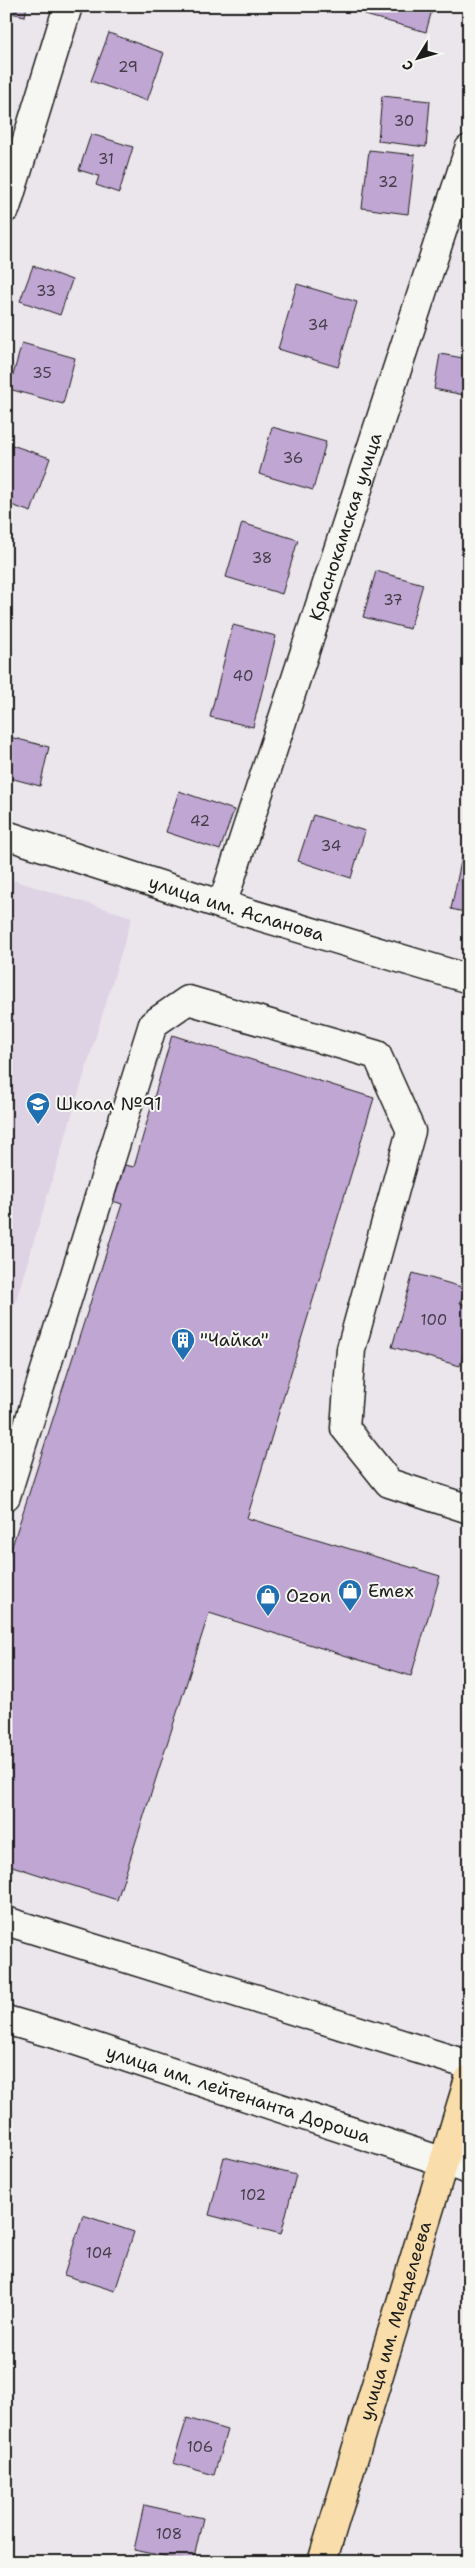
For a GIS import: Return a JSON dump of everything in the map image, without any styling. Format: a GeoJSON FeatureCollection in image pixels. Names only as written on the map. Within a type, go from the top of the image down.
{"type":"FeatureCollection","features":[{"type":"Feature","properties":{"kind":"main road","name":"улица им. Менделеева"},"geometry":{"type":"LineString","coordinates":[[322,2562],[456,2165],[469,2079]]}},
{"type":"Feature","properties":{"kind":"street"},"geometry":{"type":"LineString","coordinates":[[6,208],[68,6]]}},
{"type":"Feature","properties":{"kind":"street","name":"Краснокамская улица"},"geometry":{"type":"LineString","coordinates":[[222,905],[469,149]]}},
{"type":"Feature","properties":{"kind":"street","name":"улица им. Асланова"},"geometry":{"type":"LineString","coordinates":[[6,835],[222,905],[469,979]]}},
{"type":"Feature","properties":{"kind":"street"},"geometry":{"type":"LineString","coordinates":[[6,1496],[153,1024],[188,1000],[377,1055],[411,1131],[351,1349],[345,1428],[389,1483],[469,1509]]}},
{"type":"Feature","properties":{"kind":"street"},"geometry":{"type":"LineString","coordinates":[[6,1921],[469,2065]]}},
{"type":"Feature","properties":{"kind":"street","name":"улица им. лейтенанта Дороша"},"geometry":{"type":"LineString","coordinates":[[6,2020],[61,2036],[456,2165]]}},
{"type":"Feature","properties":{"kind":"shaded area","name":"Школа №91"},"geometry":{"type":"Polygon","coordinates":[[[6,878],[132,917],[6,1333],[6,878]]]}},
{"type":"Feature","properties":{"kind":"building"},"geometry":{"type":"Polygon","coordinates":[[[6,6],[27,6],[25,16],[6,12],[6,6]]]}},
{"type":"Feature","properties":{"kind":"building"},"geometry":{"type":"Polygon","coordinates":[[[367,6],[433,6],[426,32],[365,15],[367,6]]]}},
{"type":"Feature","properties":{"kind":"building"},"geometry":{"type":"Polygon","coordinates":[[[109,33],[164,53],[147,101],[91,81],[109,33]]]}},
{"type":"Feature","properties":{"kind":"building"},"geometry":{"type":"Polygon","coordinates":[[[382,96],[430,101],[426,147],[378,141],[382,96]]]}},
{"type":"Feature","properties":{"kind":"building"},"geometry":{"type":"Polygon","coordinates":[[[91,134],[133,147],[119,193],[96,185],[99,176],[79,170],[91,134]]]}},
{"type":"Feature","properties":{"kind":"building"},"geometry":{"type":"Polygon","coordinates":[[[369,150],[415,155],[408,214],[362,208],[369,150]]]}},
{"type":"Feature","properties":{"kind":"building"},"geometry":{"type":"Polygon","coordinates":[[[33,266],[72,280],[60,315],[20,301],[33,266]]]}},
{"type":"Feature","properties":{"kind":"building"},"geometry":{"type":"Polygon","coordinates":[[[297,284],[357,302],[338,367],[278,349],[297,284]]]}},
{"type":"Feature","properties":{"kind":"building"},"geometry":{"type":"Polygon","coordinates":[[[22,343],[75,358],[63,404],[9,389],[22,343]]]}},
{"type":"Feature","properties":{"kind":"building"},"geometry":{"type":"Polygon","coordinates":[[[440,354],[469,359],[469,396],[434,389],[440,354]]]}},
{"type":"Feature","properties":{"kind":"building"},"geometry":{"type":"Polygon","coordinates":[[[272,427],[326,442],[313,490],[259,474],[272,427]]]}},
{"type":"Feature","properties":{"kind":"building"},"geometry":{"type":"Polygon","coordinates":[[[6,443],[50,458],[31,512],[6,503],[6,443]]]}},
{"type":"Feature","properties":{"kind":"building"},"geometry":{"type":"Polygon","coordinates":[[[242,523],[298,540],[282,594],[226,577],[242,523]]]}},
{"type":"Feature","properties":{"kind":"building"},"geometry":{"type":"Polygon","coordinates":[[[376,571],[423,584],[410,629],[363,617],[376,571]]]}},
{"type":"Feature","properties":{"kind":"building"},"geometry":{"type":"Polygon","coordinates":[[[233,625],[276,636],[253,727],[210,717],[233,625]]]}},
{"type":"Feature","properties":{"kind":"building"},"geometry":{"type":"Polygon","coordinates":[[[6,736],[49,747],[40,786],[6,777],[6,736]]]}},
{"type":"Feature","properties":{"kind":"building"},"geometry":{"type":"Polygon","coordinates":[[[179,791],[234,810],[220,850],[166,832],[179,791]]]}},
{"type":"Feature","properties":{"kind":"building"},"geometry":{"type":"Polygon","coordinates":[[[313,815],[365,831],[351,878],[298,861],[313,815]]]}},
{"type":"Feature","properties":{"kind":"building"},"geometry":{"type":"Polygon","coordinates":[[[463,852],[469,853],[469,913],[451,909],[463,852]]]}},
{"type":"Feature","properties":{"kind":"building","name":"\"Чайка\""},"geometry":{"type":"Polygon","coordinates":[[[172,1035],[374,1098],[247,1518],[440,1576],[411,1676],[209,1613],[117,1900],[6,1864],[6,1565],[122,1204],[103,1198],[115,1163],[134,1167],[172,1035]]]}},
{"type":"Feature","properties":{"kind":"building"},"geometry":{"type":"Polygon","coordinates":[[[413,1273],[465,1288],[460,1303],[469,1306],[469,1334],[460,1366],[392,1347],[413,1273]]]}},
{"type":"Feature","properties":{"kind":"building"},"geometry":{"type":"Polygon","coordinates":[[[224,2157],[296,2175],[281,2234],[209,2215],[224,2157]]]}},
{"type":"Feature","properties":{"kind":"building"},"geometry":{"type":"Polygon","coordinates":[[[83,2215],[134,2232],[115,2291],[64,2275],[83,2215]]]}},
{"type":"Feature","properties":{"kind":"building"},"geometry":{"type":"Polygon","coordinates":[[[187,2418],[227,2430],[214,2475],[173,2463],[187,2418]]]}},
{"type":"Feature","properties":{"kind":"building"},"geometry":{"type":"Polygon","coordinates":[[[144,2505],[203,2518],[193,2562],[134,2550],[144,2505]]]}},
{"type":"Feature","properties":{"kind":"place","name":"Школа №91"},"geometry":{"type":"Point","coordinates":[38,1125]}},
{"type":"Feature","properties":{"kind":"place","name":"\"Чайка\""},"geometry":{"type":"Point","coordinates":[183,1361]}},
{"type":"Feature","properties":{"kind":"place","name":"Emex"},"geometry":{"type":"Point","coordinates":[350,1612]}},
{"type":"Feature","properties":{"kind":"place","name":"Ozon"},"geometry":{"type":"Point","coordinates":[268,1617]}}]}
